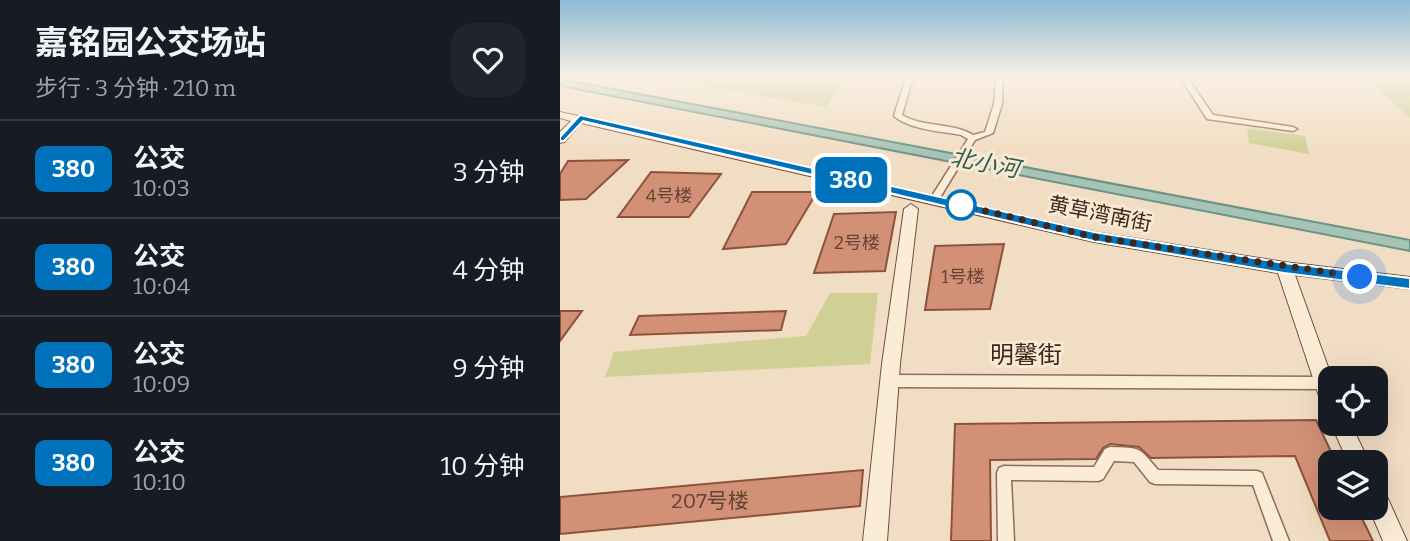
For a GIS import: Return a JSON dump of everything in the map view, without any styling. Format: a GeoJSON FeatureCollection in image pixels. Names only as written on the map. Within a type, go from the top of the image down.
{"type":"FeatureCollection","features":[{"type":"Feature","properties":{"kind":"street"},"geometry":{"type":"LineString","coordinates":[[902,102],[898,116],[908,122],[972,138],[989,133],[998,102]]}},
{"type":"Feature","properties":{"kind":"street"},"geometry":{"type":"LineString","coordinates":[[1200,102],[1210,117],[1293,130]]}},
{"type":"Feature","properties":{"kind":"street","name":"黄草湾南街"},"geometry":{"type":"LineString","coordinates":[[560,115],[1094,237],[1284,268],[1410,284]]}},
{"type":"Feature","properties":{"kind":"street"},"geometry":{"type":"LineString","coordinates":[[560,139],[580,118]]}},
{"type":"Feature","properties":{"kind":"street"},"geometry":{"type":"LineString","coordinates":[[935,199],[972,138]]}},
{"type":"Feature","properties":{"kind":"street"},"geometry":{"type":"LineString","coordinates":[[875,541],[890,381],[911,209]]}},
{"type":"Feature","properties":{"kind":"street"},"geometry":{"type":"LineString","coordinates":[[1284,268],[1318,371]]}},
{"type":"Feature","properties":{"kind":"street","name":"明馨街"},"geometry":{"type":"LineString","coordinates":[[890,381],[1318,383]]}},
{"type":"Feature","properties":{"kind":"street"},"geometry":{"type":"LineString","coordinates":[[1006,541],[1004,473],[1098,474],[1110,454],[1137,455],[1155,477],[1257,478],[1281,541]]}},
{"type":"Feature","properties":{"kind":"street"},"geometry":{"type":"LineString","coordinates":[[1386,520],[1395,541]]}},
{"type":"Feature","properties":{"kind":"green space"},"geometry":{"type":"Polygon","coordinates":[[[799,102],[829,102],[826,107],[799,102]]]}},
{"type":"Feature","properties":{"kind":"green space"},"geometry":{"type":"Polygon","coordinates":[[[1392,102],[1410,102],[1410,118],[1392,102]]]}},
{"type":"Feature","properties":{"kind":"green space"},"geometry":{"type":"Polygon","coordinates":[[[1247,128],[1305,136],[1309,154],[1249,143],[1247,128]]]}},
{"type":"Feature","properties":{"kind":"green space"},"geometry":{"type":"Polygon","coordinates":[[[830,293],[878,293],[870,364],[605,377],[614,352],[806,336],[830,293]]]}},
{"type":"Feature","properties":{"kind":"water","name":"北小河"},"geometry":{"type":"Polygon","coordinates":[[[644,102],[683,102],[1410,240],[1410,251],[644,102]]]}},
{"type":"Feature","properties":{"kind":"building"},"geometry":{"type":"Polygon","coordinates":[[[628,160],[586,199],[560,200],[560,174],[568,161],[628,160]]]}},
{"type":"Feature","properties":{"kind":"building"},"geometry":{"type":"Polygon","coordinates":[[[651,172],[721,174],[689,217],[618,217],[651,172]]]}},
{"type":"Feature","properties":{"kind":"building"},"geometry":{"type":"Polygon","coordinates":[[[752,192],[817,192],[786,244],[723,249],[752,192]]]}},
{"type":"Feature","properties":{"kind":"building"},"geometry":{"type":"Polygon","coordinates":[[[896,212],[885,271],[814,273],[834,214],[896,212]]]}},
{"type":"Feature","properties":{"kind":"building"},"geometry":{"type":"Polygon","coordinates":[[[1004,244],[990,309],[925,310],[935,246],[1004,244]]]}},
{"type":"Feature","properties":{"kind":"building"},"geometry":{"type":"Polygon","coordinates":[[[560,311],[582,311],[560,341],[560,311]]]}},
{"type":"Feature","properties":{"kind":"building"},"geometry":{"type":"Polygon","coordinates":[[[786,311],[781,330],[630,335],[639,316],[786,311]]]}},
{"type":"Feature","properties":{"kind":"building"},"geometry":{"type":"Polygon","coordinates":[[[1316,420],[1318,436],[1324,436],[1330,450],[1318,450],[1318,512],[1295,456],[1151,458],[1139,447],[1110,444],[1103,448],[1096,459],[990,460],[991,541],[951,541],[955,424],[1316,420]]]}},
{"type":"Feature","properties":{"kind":"building"},"geometry":{"type":"Polygon","coordinates":[[[863,470],[860,506],[560,534],[560,497],[863,470]]]}},
{"type":"Feature","properties":{"kind":"building"},"geometry":{"type":"Polygon","coordinates":[[[1321,520],[1363,520],[1373,541],[1330,541],[1321,520]]]}},
{"type":"Feature","properties":{"kind":"bus line","name":"380"},"geometry":{"type":"LineString","coordinates":[[560,139],[580,118],[1094,237],[1284,268],[1410,283]]}},
{"type":"Feature","properties":{"kind":"route"},"geometry":{"type":"LineString","coordinates":[[961,205],[1094,237],[1284,268],[1360,277]]}}]}
